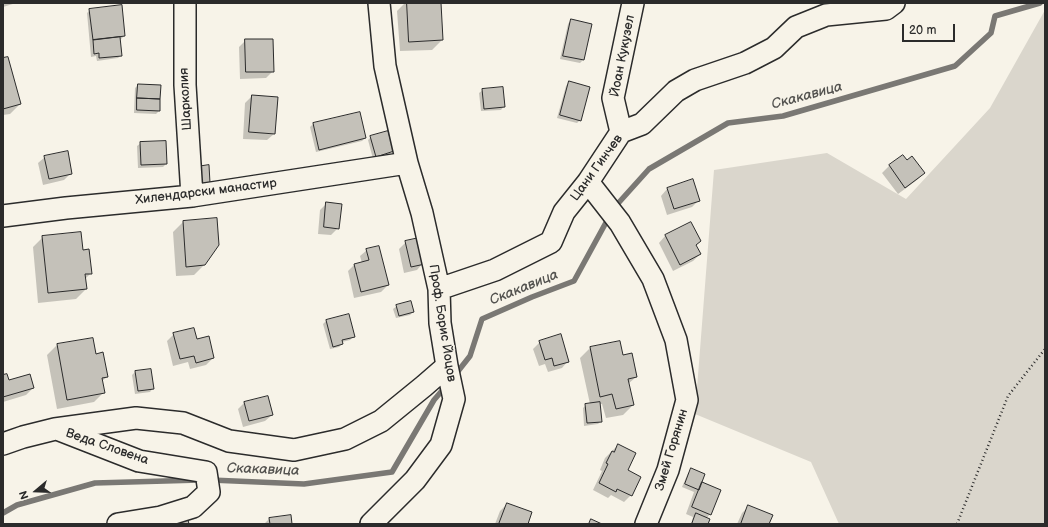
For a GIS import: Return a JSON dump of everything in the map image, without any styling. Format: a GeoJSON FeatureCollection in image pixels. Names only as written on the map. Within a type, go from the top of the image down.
{"type":"FeatureCollection","features":[{"type":"Feature","properties":{"kind":"street","name":"Шарколия"},"geometry":{"type":"LineString","coordinates":[[185,3],[184,85],[192,196]]}},
{"type":"Feature","properties":{"kind":"street","name":"Проф. Борис Йоцов"},"geometry":{"type":"LineString","coordinates":[[371,524],[415,480],[442,445],[454,399],[440,323],[439,289],[422,213],[408,163],[385,66],[379,3]]}},
{"type":"Feature","properties":{"kind":"street","name":"Йоан Кукузел"},"geometry":{"type":"LineString","coordinates":[[621,132],[613,98],[633,3]]}},
{"type":"Feature","properties":{"kind":"street","name":"Цани Гинчев"},"geometry":{"type":"LineString","coordinates":[[439,289],[495,270],[551,242],[564,212],[588,182],[621,132],[642,124],[676,91],[695,80],[745,63],[774,48],[796,27],[826,15],[886,9],[894,3]]}},
{"type":"Feature","properties":{"kind":"street","name":"Хилендарски манастир"},"geometry":{"type":"LineString","coordinates":[[3,216],[66,208],[192,196],[408,163]]}},
{"type":"Feature","properties":{"kind":"street","name":"Змей Горянин"},"geometry":{"type":"LineString","coordinates":[[588,182],[620,223],[653,279],[676,340],[687,400],[668,470],[646,524]]}},
{"type":"Feature","properties":{"kind":"street"},"geometry":{"type":"LineString","coordinates":[[3,444],[55,429],[136,418],[184,423],[229,441],[294,450],[345,439],[381,421],[447,366]]}},
{"type":"Feature","properties":{"kind":"street","name":"Веда Словена"},"geometry":{"type":"LineString","coordinates":[[55,429],[139,461],[206,472],[209,492],[193,507],[161,517],[118,524]]}},
{"type":"Feature","properties":{"kind":"path"},"geometry":{"type":"LineString","coordinates":[[957,524],[1008,396],[1045,349]]}},
{"type":"Feature","properties":{"kind":"shaded area"},"geometry":{"type":"Polygon","coordinates":[[[1045,10],[1045,524],[839,524],[811,462],[695,414],[714,170],[827,153],[906,199],[990,108],[1045,10]]]}},
{"type":"Feature","properties":{"kind":"building"},"geometry":{"type":"Polygon","coordinates":[[[407,3],[441,3],[443,40],[409,42],[407,3]]]}},
{"type":"Feature","properties":{"kind":"building"},"geometry":{"type":"Polygon","coordinates":[[[122,5],[125,36],[93,40],[89,9],[122,5]]]}},
{"type":"Feature","properties":{"kind":"building"},"geometry":{"type":"Polygon","coordinates":[[[571,19],[592,24],[584,60],[563,56],[571,19]]]}},
{"type":"Feature","properties":{"kind":"building"},"geometry":{"type":"Polygon","coordinates":[[[120,37],[122,56],[99,58],[99,53],[94,54],[93,40],[120,37]]]}},
{"type":"Feature","properties":{"kind":"building"},"geometry":{"type":"Polygon","coordinates":[[[245,39],[273,39],[274,72],[246,72],[245,39]]]}},
{"type":"Feature","properties":{"kind":"building"},"geometry":{"type":"Polygon","coordinates":[[[8,57],[21,104],[3,109],[3,58],[8,57]]]}},
{"type":"Feature","properties":{"kind":"building"},"geometry":{"type":"Polygon","coordinates":[[[569,81],[590,87],[581,121],[560,115],[569,81]]]}},
{"type":"Feature","properties":{"kind":"building"},"geometry":{"type":"Polygon","coordinates":[[[138,84],[161,85],[160,99],[137,98],[138,84]]]}},
{"type":"Feature","properties":{"kind":"building"},"geometry":{"type":"Polygon","coordinates":[[[503,87],[505,107],[484,109],[482,89],[503,87]]]}},
{"type":"Feature","properties":{"kind":"building"},"geometry":{"type":"Polygon","coordinates":[[[252,95],[278,97],[275,134],[249,132],[252,95]]]}},
{"type":"Feature","properties":{"kind":"building"},"geometry":{"type":"Polygon","coordinates":[[[137,98],[160,99],[160,111],[137,110],[137,98]]]}},
{"type":"Feature","properties":{"kind":"building"},"geometry":{"type":"Polygon","coordinates":[[[360,112],[366,138],[319,150],[313,123],[360,112]]]}},
{"type":"Feature","properties":{"kind":"building"},"geometry":{"type":"Polygon","coordinates":[[[388,131],[394,151],[376,157],[370,136],[388,131]]]}},
{"type":"Feature","properties":{"kind":"building"},"geometry":{"type":"Polygon","coordinates":[[[166,141],[167,164],[141,165],[140,142],[166,141]]]}},
{"type":"Feature","properties":{"kind":"building"},"geometry":{"type":"Polygon","coordinates":[[[68,151],[72,174],[49,179],[44,156],[68,151]]]}},
{"type":"Feature","properties":{"kind":"building"},"geometry":{"type":"Polygon","coordinates":[[[903,155],[907,160],[912,156],[925,173],[905,188],[889,165],[903,155]]]}},
{"type":"Feature","properties":{"kind":"building"},"geometry":{"type":"Polygon","coordinates":[[[209,165],[210,183],[198,184],[196,167],[209,165]]]}},
{"type":"Feature","properties":{"kind":"building"},"geometry":{"type":"Polygon","coordinates":[[[693,179],[700,201],[674,209],[667,188],[693,179]]]}},
{"type":"Feature","properties":{"kind":"building"},"geometry":{"type":"Polygon","coordinates":[[[326,202],[342,204],[339,229],[324,227],[326,202]]]}},
{"type":"Feature","properties":{"kind":"building"},"geometry":{"type":"Polygon","coordinates":[[[217,218],[219,245],[205,265],[186,267],[183,221],[217,218]]]}},
{"type":"Feature","properties":{"kind":"building"},"geometry":{"type":"Polygon","coordinates":[[[691,222],[701,241],[696,245],[701,254],[680,265],[665,235],[691,222]]]}},
{"type":"Feature","properties":{"kind":"building"},"geometry":{"type":"Polygon","coordinates":[[[81,232],[83,250],[89,249],[92,274],[85,274],[87,289],[48,293],[42,236],[81,232]]]}},
{"type":"Feature","properties":{"kind":"building"},"geometry":{"type":"Polygon","coordinates":[[[419,238],[425,264],[411,267],[405,241],[419,238]]]}},
{"type":"Feature","properties":{"kind":"building"},"geometry":{"type":"Polygon","coordinates":[[[379,246],[389,285],[361,292],[354,264],[369,260],[366,249],[379,246]]]}},
{"type":"Feature","properties":{"kind":"building"},"geometry":{"type":"Polygon","coordinates":[[[411,301],[414,312],[399,316],[396,305],[411,301]]]}},
{"type":"Feature","properties":{"kind":"building"},"geometry":{"type":"Polygon","coordinates":[[[349,314],[355,337],[342,340],[343,344],[333,347],[326,320],[349,314]]]}},
{"type":"Feature","properties":{"kind":"building"},"geometry":{"type":"Polygon","coordinates":[[[194,328],[197,339],[209,336],[214,358],[196,363],[194,356],[180,359],[173,333],[194,328]]]}},
{"type":"Feature","properties":{"kind":"building"},"geometry":{"type":"Polygon","coordinates":[[[561,334],[569,362],[554,366],[552,358],[545,360],[539,341],[561,334]]]}},
{"type":"Feature","properties":{"kind":"building"},"geometry":{"type":"Polygon","coordinates":[[[93,338],[96,354],[103,352],[108,377],[102,378],[105,393],[67,400],[57,344],[93,338]]]}},
{"type":"Feature","properties":{"kind":"building"},"geometry":{"type":"Polygon","coordinates":[[[620,341],[623,355],[632,353],[637,377],[628,379],[634,405],[616,409],[612,394],[600,397],[590,347],[620,341]]]}},
{"type":"Feature","properties":{"kind":"building"},"geometry":{"type":"Polygon","coordinates":[[[151,369],[154,389],[138,391],[135,371],[151,369]]]}},
{"type":"Feature","properties":{"kind":"building"},"geometry":{"type":"Polygon","coordinates":[[[7,374],[9,380],[30,374],[34,388],[3,397],[3,375],[7,374]]]}},
{"type":"Feature","properties":{"kind":"building"},"geometry":{"type":"Polygon","coordinates":[[[268,396],[273,415],[249,421],[244,402],[268,396]]]}},
{"type":"Feature","properties":{"kind":"building"},"geometry":{"type":"Polygon","coordinates":[[[600,402],[602,422],[587,423],[585,404],[600,402]]]}},
{"type":"Feature","properties":{"kind":"building"},"geometry":{"type":"Polygon","coordinates":[[[618,444],[636,453],[628,470],[641,477],[632,496],[617,489],[616,492],[599,483],[608,464],[606,463],[612,451],[614,452],[618,444]]]}},
{"type":"Feature","properties":{"kind":"building"},"geometry":{"type":"Polygon","coordinates":[[[691,468],[705,474],[699,490],[685,484],[691,468]]]}},
{"type":"Feature","properties":{"kind":"building"},"geometry":{"type":"Polygon","coordinates":[[[702,482],[721,490],[711,515],[692,507],[702,482]]]}},
{"type":"Feature","properties":{"kind":"building"},"geometry":{"type":"Polygon","coordinates":[[[507,503],[532,512],[528,524],[499,524],[507,503]]]}},
{"type":"Feature","properties":{"kind":"building"},"geometry":{"type":"Polygon","coordinates":[[[748,505],[773,515],[769,524],[741,524],[748,505]]]}},
{"type":"Feature","properties":{"kind":"building"},"geometry":{"type":"Polygon","coordinates":[[[696,513],[710,519],[708,524],[692,524],[696,513]]]}},
{"type":"Feature","properties":{"kind":"building"},"geometry":{"type":"Polygon","coordinates":[[[291,515],[292,524],[270,524],[269,518],[291,515]]]}},
{"type":"Feature","properties":{"kind":"building"},"geometry":{"type":"Polygon","coordinates":[[[187,516],[189,524],[158,524],[187,516]]]}},
{"type":"Feature","properties":{"kind":"building"},"geometry":{"type":"Polygon","coordinates":[[[591,519],[602,524],[589,524],[591,519]]]}},
{"type":"Feature","properties":{"kind":"waterway","name":"Скакавица"},"geometry":{"type":"LineString","coordinates":[[613,209],[649,169],[728,123],[783,116],[955,66],[991,33],[995,16],[1040,3]]}},
{"type":"Feature","properties":{"kind":"waterway","name":"Скакавица"},"geometry":{"type":"LineString","coordinates":[[455,375],[470,356],[482,319],[532,297],[574,281],[609,217]]}},
{"type":"Feature","properties":{"kind":"waterway","name":"Скакавица"},"geometry":{"type":"LineString","coordinates":[[211,480],[304,484],[392,472],[434,400],[446,386]]}},
{"type":"Feature","properties":{"kind":"waterway","name":"Скакавица"},"geometry":{"type":"LineString","coordinates":[[3,513],[17,505],[95,483],[200,480]]}}]}
